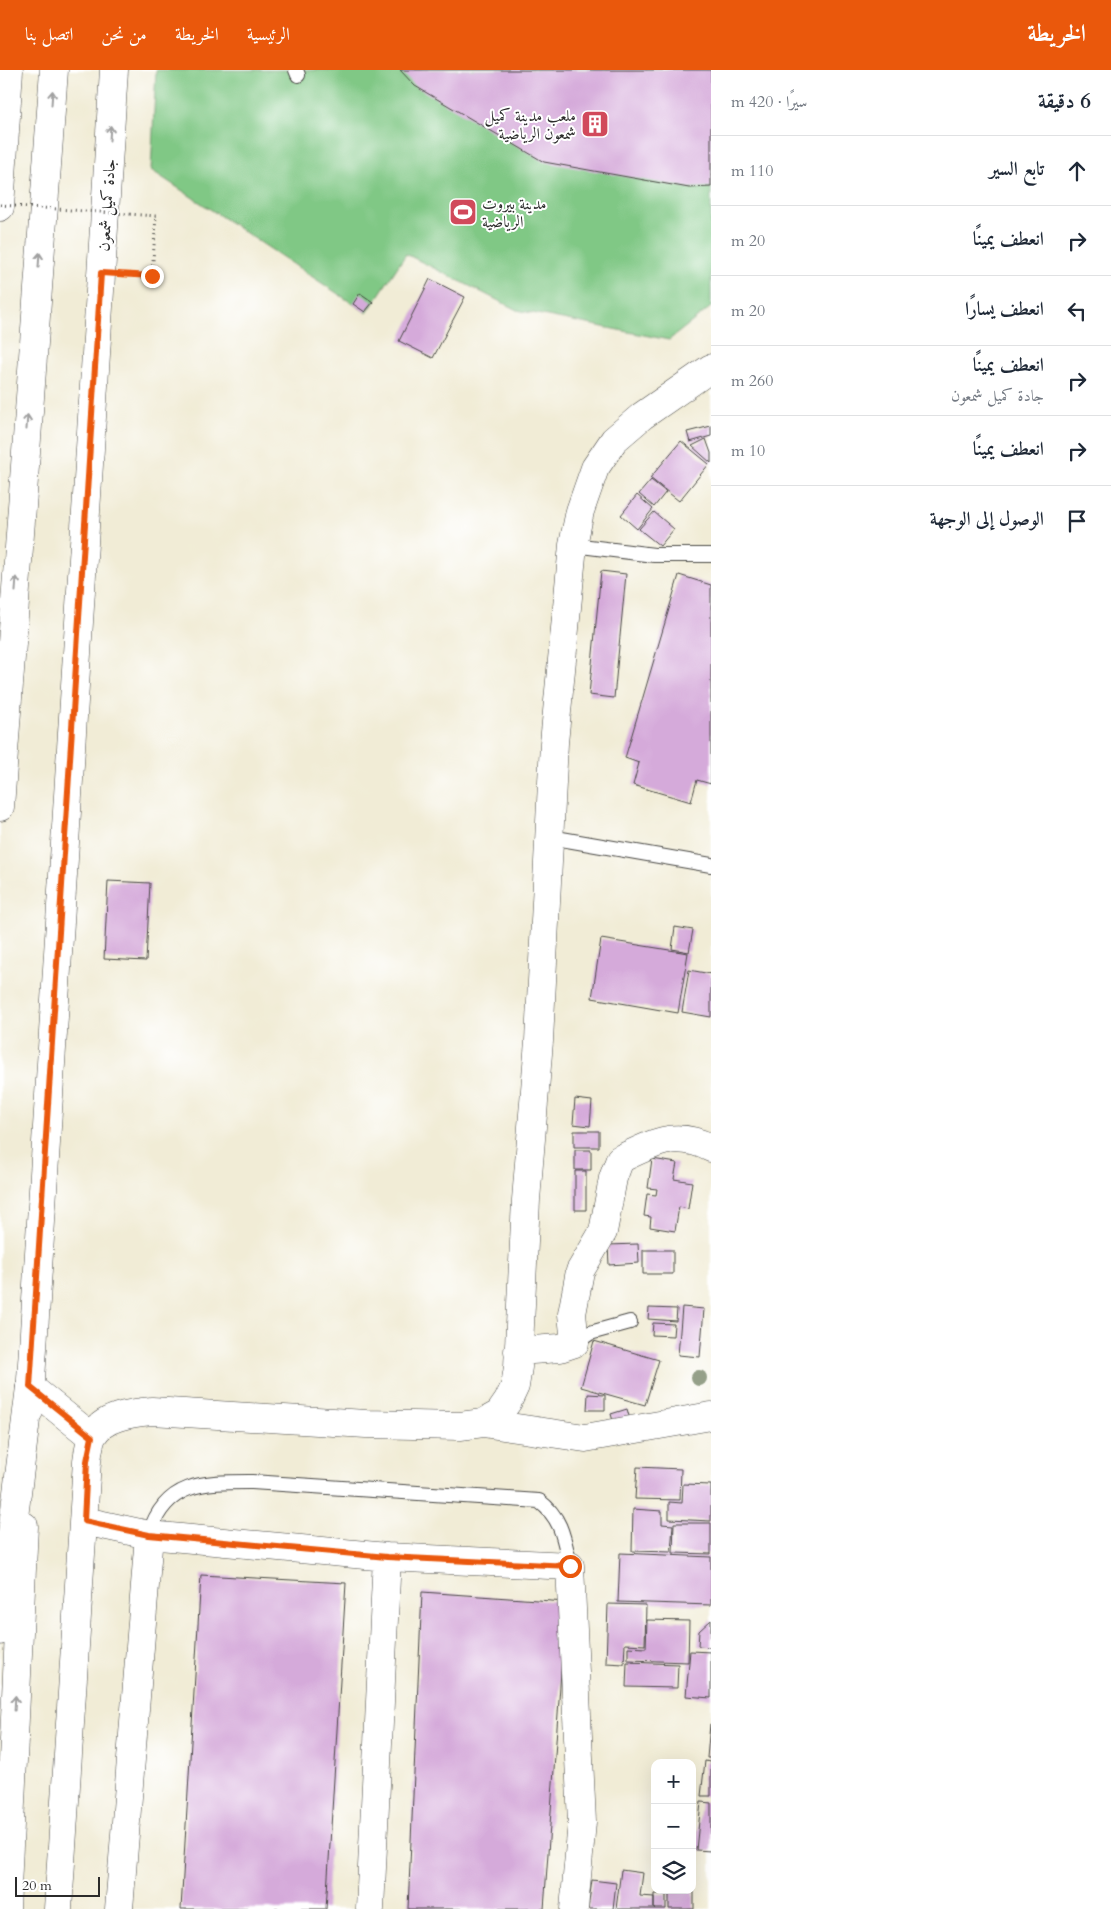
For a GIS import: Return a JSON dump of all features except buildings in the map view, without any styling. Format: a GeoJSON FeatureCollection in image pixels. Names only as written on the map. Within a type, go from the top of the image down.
{"type":"FeatureCollection","features":[{"type":"Feature","properties":{"kind":"main road"},"geometry":{"type":"LineString","coordinates":[[0,206],[9,70]]}},
{"type":"Feature","properties":{"kind":"main road"},"geometry":{"type":"LineString","coordinates":[[0,807],[54,70]]}},
{"type":"Feature","properties":{"kind":"main road","name":"جادة كميل شمعون"},"geometry":{"type":"LineString","coordinates":[[30,1387],[114,70]]}},
{"type":"Feature","properties":{"kind":"main road"},"geometry":{"type":"LineString","coordinates":[[58,1909],[87,1461],[92,1437],[105,1422],[127,1414],[152,1411],[376,1425],[460,1426],[483,1422],[499,1414],[515,1386],[526,1200],[539,1041],[554,743],[573,545],[585,492],[603,455],[614,440],[642,416],[711,368]]}},
{"type":"Feature","properties":{"kind":"main road"},"geometry":{"type":"LineString","coordinates":[[518,1351],[560,1348],[575,1343],[572,1314],[580,1271],[603,1232],[612,1178],[620,1158],[657,1141],[680,1138],[698,1142],[711,1148]]}},
{"type":"Feature","properties":{"kind":"main road"},"geometry":{"type":"LineString","coordinates":[[30,1387],[92,1437]]}},
{"type":"Feature","properties":{"kind":"main road"},"geometry":{"type":"LineString","coordinates":[[0,1631],[30,1387]]}},
{"type":"Feature","properties":{"kind":"main road"},"geometry":{"type":"LineString","coordinates":[[6,1909],[30,1387]]}},
{"type":"Feature","properties":{"kind":"main road"},"geometry":{"type":"LineString","coordinates":[[483,1422],[585,1438],[711,1416]]}},
{"type":"Feature","properties":{"kind":"main road"},"geometry":{"type":"LineString","coordinates":[[84,1521],[149,1535],[387,1557],[570,1566],[582,1822],[574,1909]]}},
{"type":"Feature","properties":{"kind":"main road"},"geometry":{"type":"LineString","coordinates":[[119,1909],[149,1535]]}},
{"type":"Feature","properties":{"kind":"main road"},"geometry":{"type":"LineString","coordinates":[[370,1909],[387,1557]]}},
{"type":"Feature","properties":{"kind":"lane"},"geometry":{"type":"LineString","coordinates":[[573,545],[654,555],[711,554]]}},
{"type":"Feature","properties":{"kind":"lane"},"geometry":{"type":"LineString","coordinates":[[550,837],[711,865]]}},
{"type":"Feature","properties":{"kind":"lane"},"geometry":{"type":"LineString","coordinates":[[575,1343],[590,1333],[630,1322]]}},
{"type":"Feature","properties":{"kind":"lane"},"geometry":{"type":"LineString","coordinates":[[149,1535],[160,1510],[170,1499],[188,1488],[207,1482],[252,1482],[539,1501],[551,1510],[558,1522],[570,1566]]}},
{"type":"Feature","properties":{"kind":"path"},"geometry":{"type":"LineString","coordinates":[[0,206],[156,216],[152,276],[101,273]]}},
{"type":"Feature","properties":{"kind":"green space","name":"مدينة بيروت الرياضية"},"geometry":{"type":"Polygon","coordinates":[[[156,70],[711,70],[711,307],[669,340],[517,310],[406,254],[367,313],[151,170],[156,70]]]}},
{"type":"Feature","properties":{"kind":"place","name":"ملعب مدينة كميل شمعون الرياضية"},"geometry":{"type":"Point","coordinates":[595,124]}},
{"type":"Feature","properties":{"kind":"place","name":"مدينة بيروت الرياضية"},"geometry":{"type":"Point","coordinates":[463,212]}},
{"type":"Feature","properties":{"kind":"route"},"geometry":{"type":"LineString","coordinates":[[152,276],[101,273],[30,1387],[92,1437],[87,1461],[84,1521],[149,1535],[387,1557],[570,1566]]}}]}
